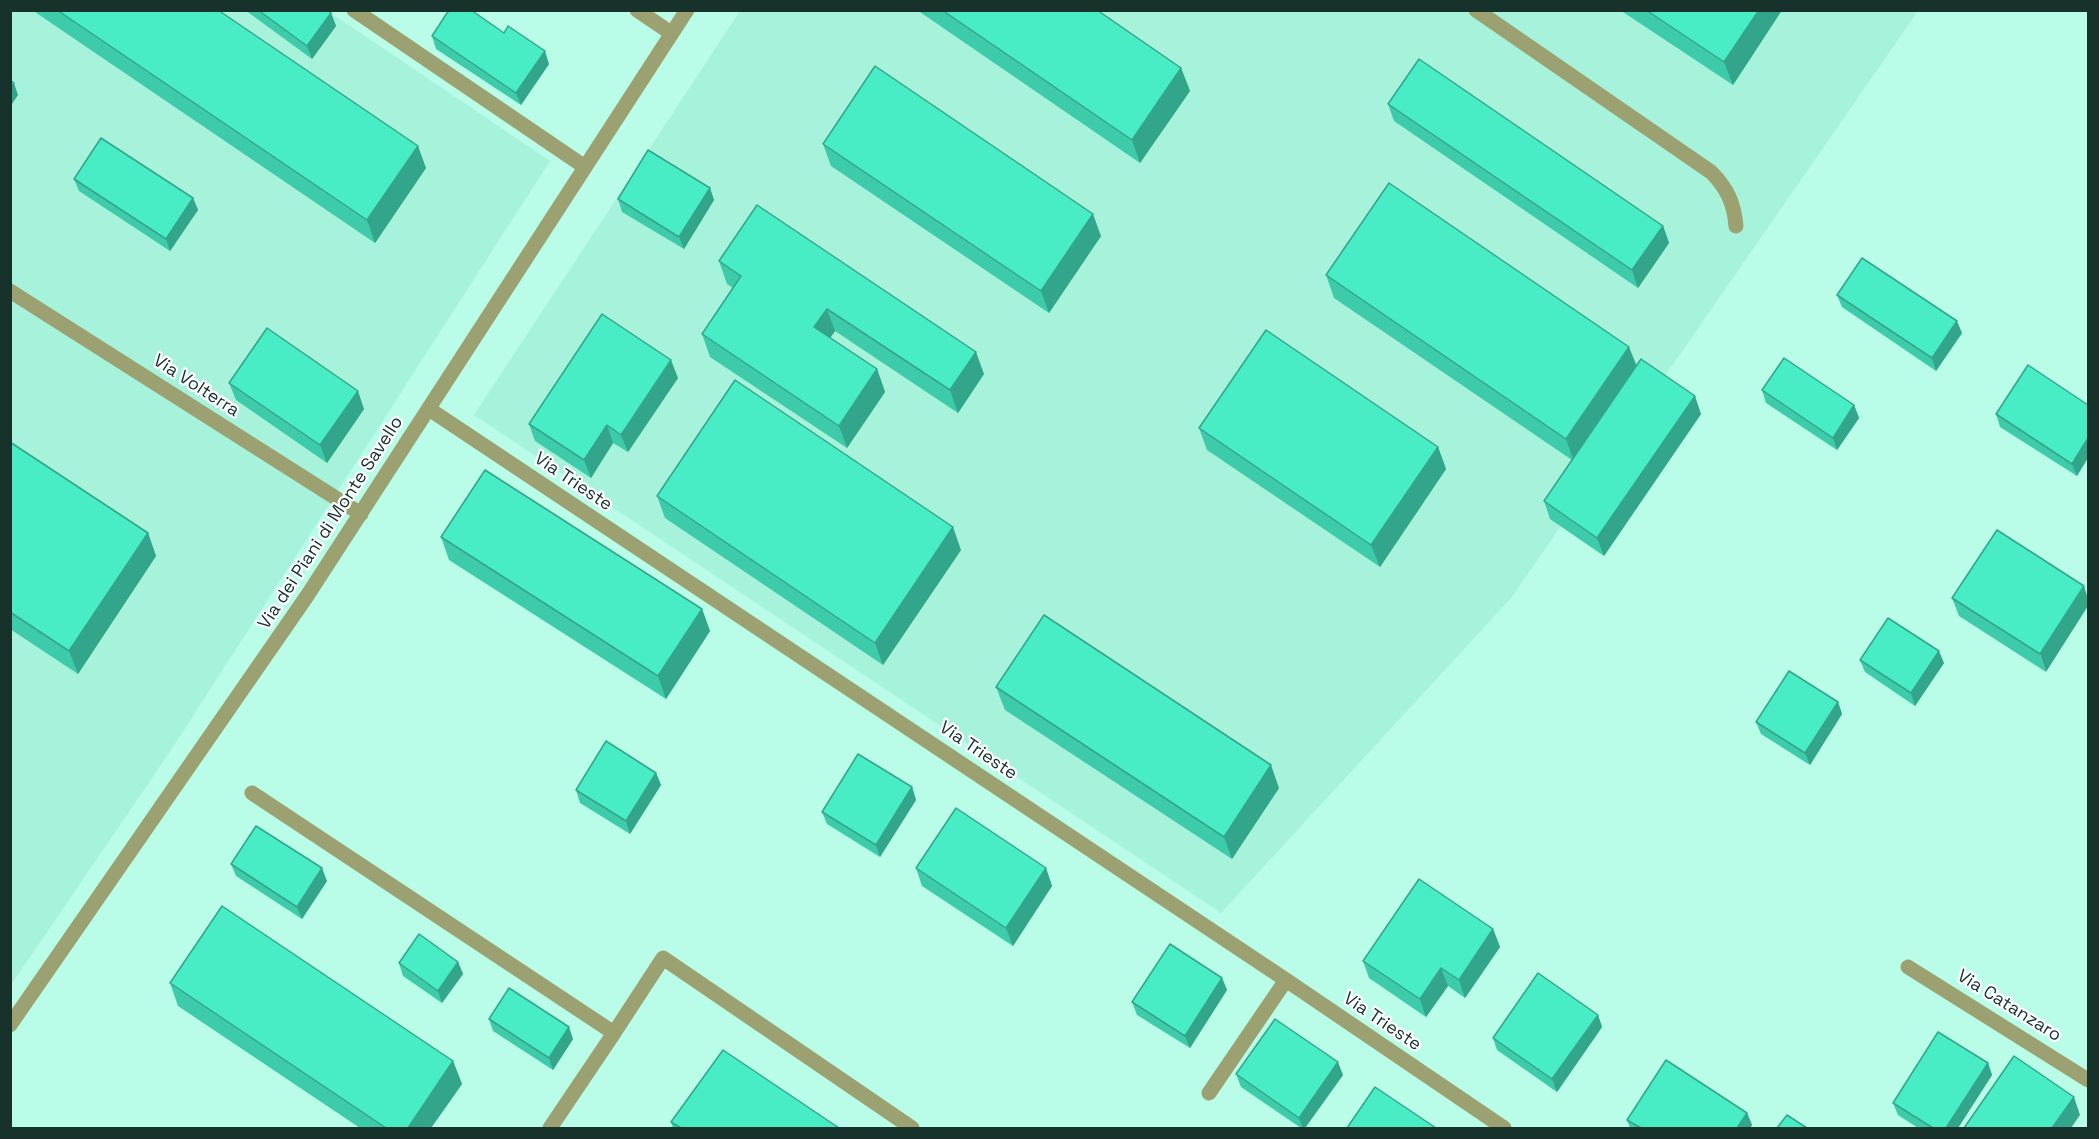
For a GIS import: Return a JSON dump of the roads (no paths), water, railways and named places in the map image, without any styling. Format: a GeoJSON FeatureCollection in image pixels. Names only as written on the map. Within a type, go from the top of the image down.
{"type":"FeatureCollection","features":[{"type":"Feature","properties":{"kind":"street"},"geometry":{"type":"LineString","coordinates":[[354,10],[585,167]]}},
{"type":"Feature","properties":{"kind":"street"},"geometry":{"type":"LineString","coordinates":[[637,10],[671,33]]}},
{"type":"Feature","properties":{"kind":"street","name":"Via dei Piani di Monte Savello"},"geometry":{"type":"LineString","coordinates":[[10,1025],[361,514],[687,10]]}},
{"type":"Feature","properties":{"kind":"street"},"geometry":{"type":"LineString","coordinates":[[1476,10],[1711,172],[1723,184],[1732,202],[1736,226]]}},
{"type":"Feature","properties":{"kind":"street","name":"Via Volterra"},"geometry":{"type":"LineString","coordinates":[[10,291],[361,514]]}},
{"type":"Feature","properties":{"kind":"street","name":"Via Trieste"},"geometry":{"type":"LineString","coordinates":[[429,409],[1286,980],[1504,1128]]}},
{"type":"Feature","properties":{"kind":"street"},"geometry":{"type":"LineString","coordinates":[[252,793],[614,1033]]}},
{"type":"Feature","properties":{"kind":"street"},"geometry":{"type":"LineString","coordinates":[[550,1128],[663,958],[912,1128]]}},
{"type":"Feature","properties":{"kind":"street","name":"Via Catanzaro"},"geometry":{"type":"LineString","coordinates":[[1908,967],[2088,1080]]}},
{"type":"Feature","properties":{"kind":"street"},"geometry":{"type":"LineString","coordinates":[[1209,1093],[1286,980]]}}]}
